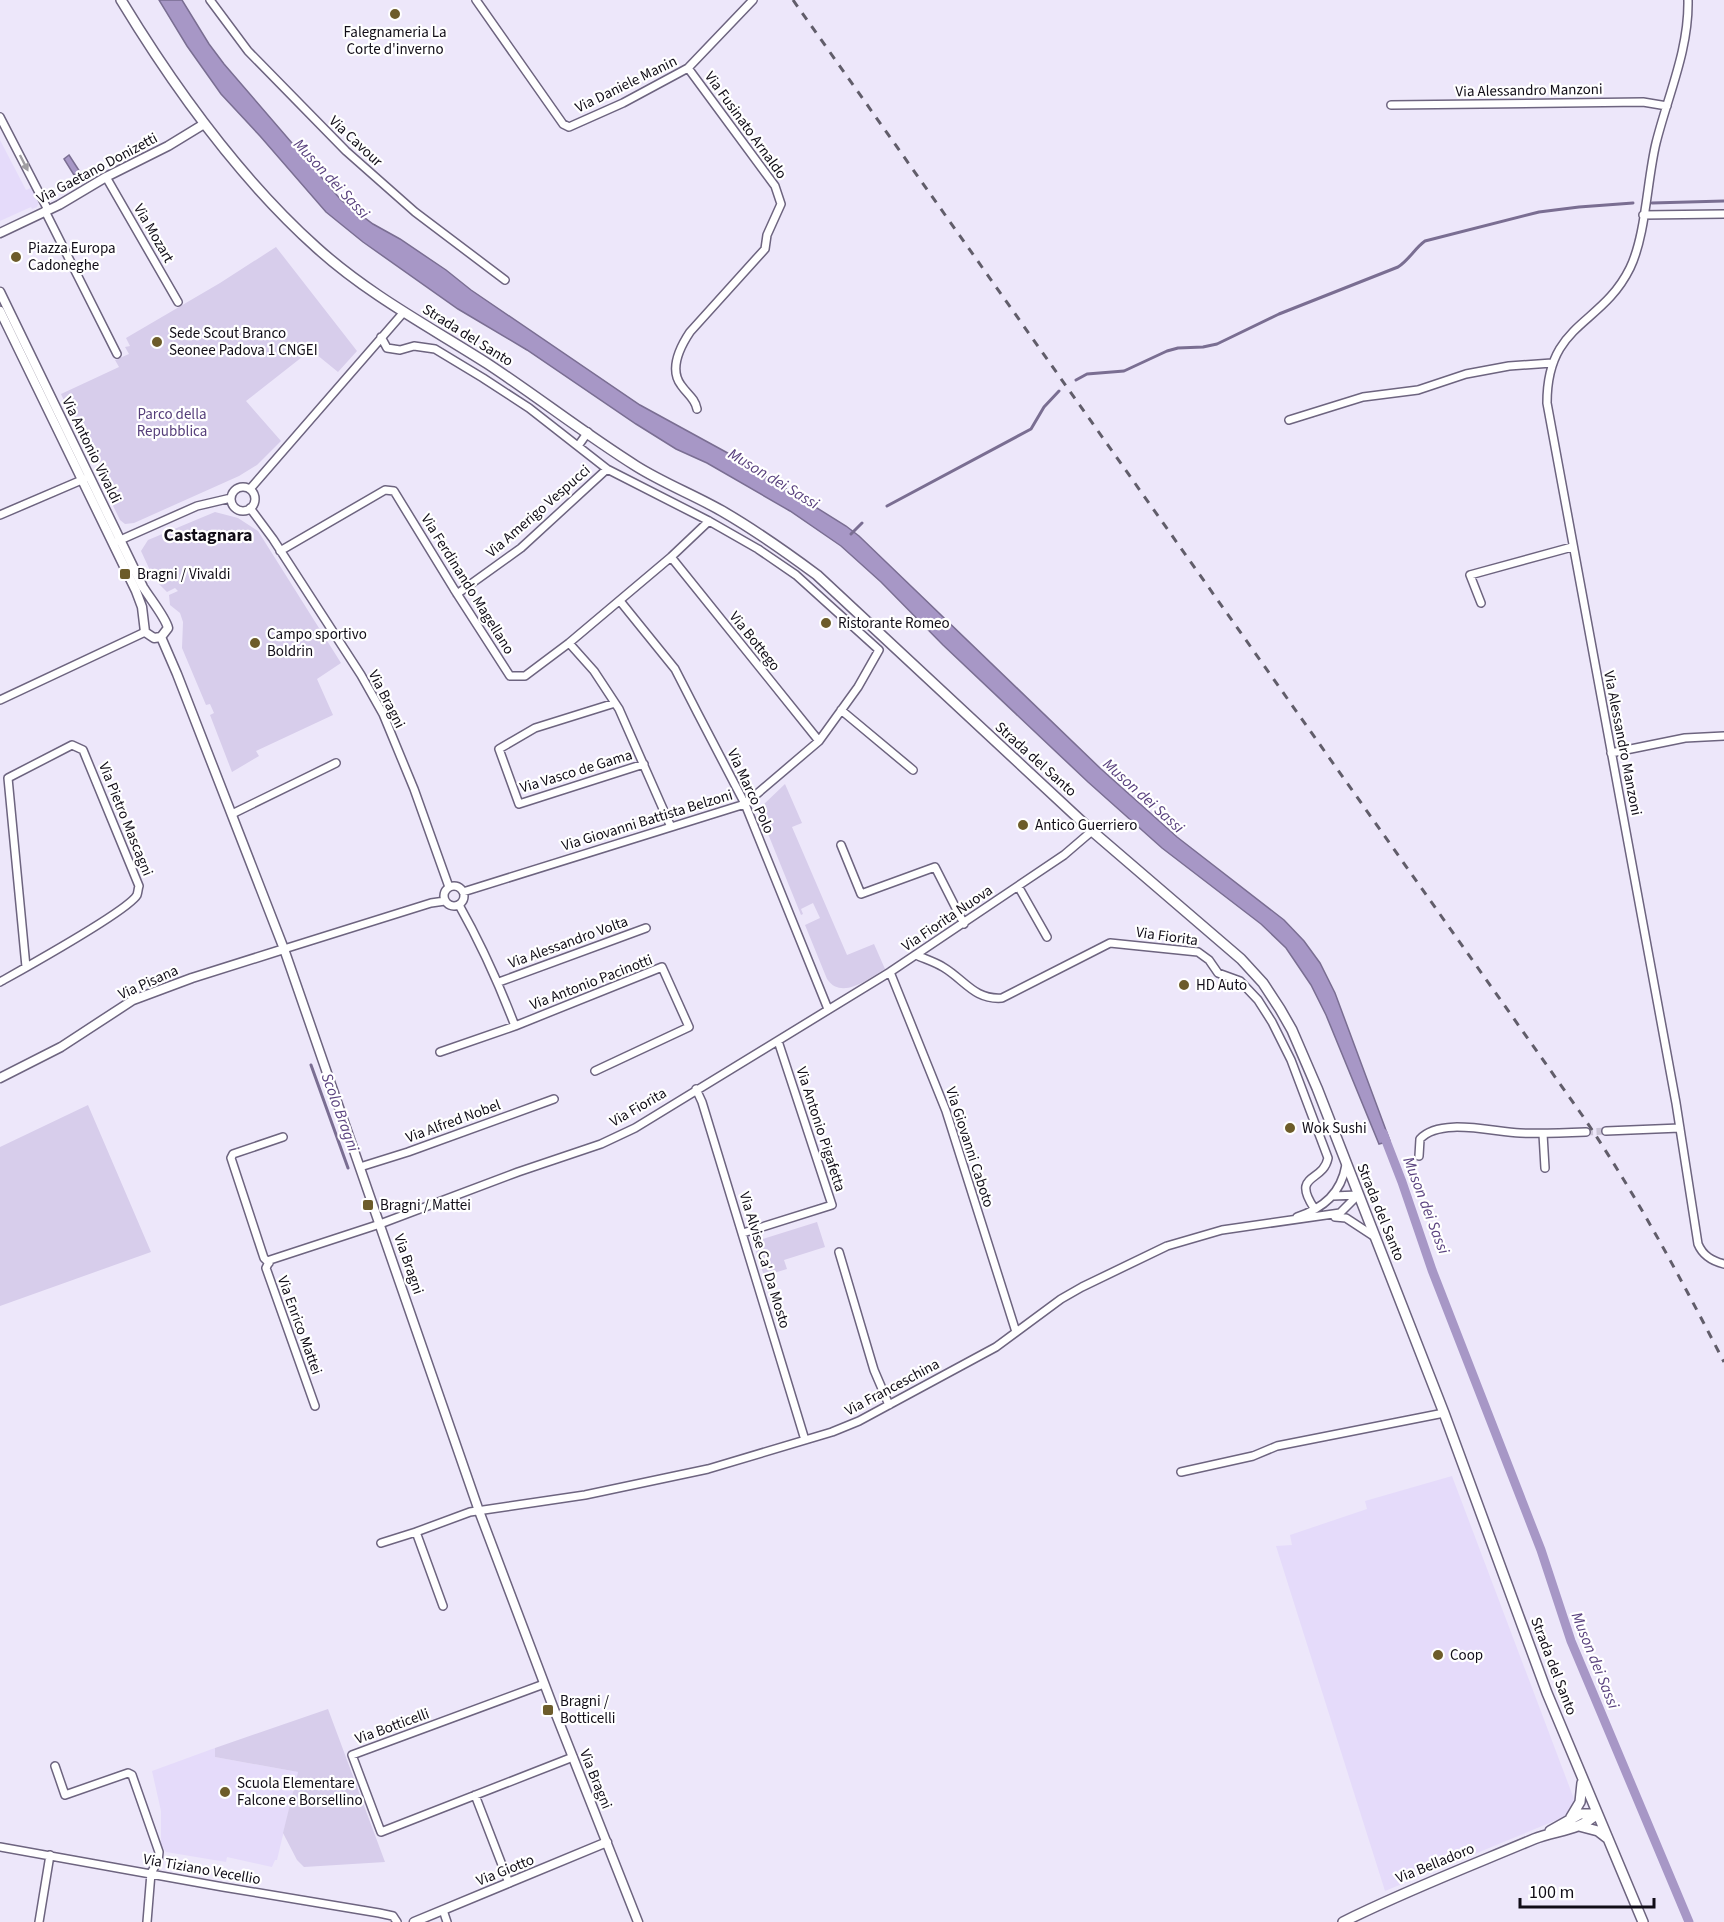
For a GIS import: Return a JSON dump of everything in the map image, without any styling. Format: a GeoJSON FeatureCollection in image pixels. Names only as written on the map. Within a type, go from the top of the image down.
{"type":"FeatureCollection","features":[{"type":"Feature","properties":{"kind":"main road","name":"Strada del Santo"},"geometry":{"type":"LineString","coordinates":[[121,0],[154,55],[204,124],[293,225],[345,272],[403,313],[488,364],[636,467],[722,511],[777,545],[817,575],[1092,831],[1241,959],[1263,983],[1292,1030],[1444,1413],[1547,1693],[1643,1922]]}},
{"type":"Feature","properties":{"kind":"main road","name":"Via Belladoro"},"geometry":{"type":"LineString","coordinates":[[1566,1821],[1574,1815],[1580,1802],[1582,1777]]}},
{"type":"Feature","properties":{"kind":"main road","name":"Via Belladoro"},"geometry":{"type":"LineString","coordinates":[[1540,1837],[1580,1814],[1597,1814]]}},
{"type":"Feature","properties":{"kind":"main road","name":"Via Belladoro"},"geometry":{"type":"LineString","coordinates":[[1343,1922],[1400,1894],[1540,1837],[1579,1826],[1597,1814]]}},
{"type":"Feature","properties":{"kind":"main road"},"geometry":{"type":"LineString","coordinates":[[1579,1826],[1598,1832],[1608,1839]]}},
{"type":"Feature","properties":{"kind":"street","name":"Via Cavour"},"geometry":{"type":"LineString","coordinates":[[210,0],[248,51],[346,152],[416,212],[505,280]]}},
{"type":"Feature","properties":{"kind":"street","name":"Via Daniele Manin"},"geometry":{"type":"LineString","coordinates":[[476,0],[566,126],[569,127],[623,103],[688,68],[753,0]]}},
{"type":"Feature","properties":{"kind":"street","name":"Via Alessandro Manzoni"},"geometry":{"type":"LineString","coordinates":[[1688,0],[1683,53],[1656,143],[1638,248],[1624,279],[1601,306],[1571,332],[1557,351],[1552,363],[1547,390],[1548,412],[1680,1128],[1698,1244],[1700,1250],[1710,1260],[1724,1264]]}},
{"type":"Feature","properties":{"kind":"street","name":"Via Fusinato Arnaldo"},"geometry":{"type":"LineString","coordinates":[[688,68],[775,186],[781,204],[767,235],[765,249],[680,346],[676,366],[678,380],[693,397],[697,409]]}},
{"type":"Feature","properties":{"kind":"street","name":"Via Alessandro Manzoni"},"geometry":{"type":"LineString","coordinates":[[1391,105],[1642,102],[1666,106]]}},
{"type":"Feature","properties":{"kind":"street"},"geometry":{"type":"LineString","coordinates":[[0,117],[117,354]]}},
{"type":"Feature","properties":{"kind":"street","name":"Via Gaetano Donizetti"},"geometry":{"type":"LineString","coordinates":[[0,232],[47,210],[168,146],[204,124]]}},
{"type":"Feature","properties":{"kind":"street","name":"Via Mozart"},"geometry":{"type":"LineString","coordinates":[[106,177],[178,302]]}},
{"type":"Feature","properties":{"kind":"street"},"geometry":{"type":"LineString","coordinates":[[1643,215],[1724,214]]}},
{"type":"Feature","properties":{"kind":"street","name":"Via Antonio Vivaldi"},"geometry":{"type":"LineString","coordinates":[[0,292],[117,542],[140,599],[145,627]]}},
{"type":"Feature","properties":{"kind":"street","name":"Via Antonio Vivaldi"},"geometry":{"type":"LineString","coordinates":[[0,311],[86,478]]}},
{"type":"Feature","properties":{"kind":"street"},"geometry":{"type":"LineString","coordinates":[[249,489],[291,444],[403,313]]}},
{"type":"Feature","properties":{"kind":"street","name":"Strada del Santo"},"geometry":{"type":"LineString","coordinates":[[381,337],[387,348],[400,350],[414,346],[435,349],[529,408],[607,469],[709,521],[758,549],[796,575],[879,650]]}},
{"type":"Feature","properties":{"kind":"street"},"geometry":{"type":"LineString","coordinates":[[1289,420],[1363,397],[1418,390],[1466,374],[1509,366],[1552,363]]}},
{"type":"Feature","properties":{"kind":"street"},"geometry":{"type":"LineString","coordinates":[[578,446],[588,432]]}},
{"type":"Feature","properties":{"kind":"street","name":"Via Amerigo Vespucci"},"geometry":{"type":"LineString","coordinates":[[457,594],[521,548],[607,469]]}},
{"type":"Feature","properties":{"kind":"street"},"geometry":{"type":"LineString","coordinates":[[0,515],[86,478]]}},
{"type":"Feature","properties":{"kind":"street"},"geometry":{"type":"LineString","coordinates":[[661,497],[668,484]]}},
{"type":"Feature","properties":{"kind":"street"},"geometry":{"type":"LineString","coordinates":[[117,542],[197,506],[231,498],[237,488],[249,489],[255,498],[250,508]]}},
{"type":"Feature","properties":{"kind":"street","name":"Via Ferdinando Magellano"},"geometry":{"type":"LineString","coordinates":[[280,551],[385,490],[394,491],[510,676],[525,676],[620,601],[709,521]]}},
{"type":"Feature","properties":{"kind":"street","name":"Via Bragni"},"geometry":{"type":"LineString","coordinates":[[231,498],[232,505],[237,509],[244,511],[250,508],[361,675],[382,714],[414,789],[449,888]]}},
{"type":"Feature","properties":{"kind":"street","name":"Via Antonio Vivaldi"},"geometry":{"type":"LineString","coordinates":[[117,542],[163,617]]}},
{"type":"Feature","properties":{"kind":"street"},"geometry":{"type":"LineString","coordinates":[[1481,603],[1470,575],[1572,547]]}},
{"type":"Feature","properties":{"kind":"street","name":"Via Bottego"},"geometry":{"type":"LineString","coordinates":[[670,557],[819,741]]}},
{"type":"Feature","properties":{"kind":"street","name":"Via Marco Polo"},"geometry":{"type":"LineString","coordinates":[[620,601],[675,669],[745,804],[828,1009]]}},
{"type":"Feature","properties":{"kind":"street"},"geometry":{"type":"LineString","coordinates":[[0,700],[145,627],[152,615],[163,617],[168,628],[161,637],[154,638],[145,627]]}},
{"type":"Feature","properties":{"kind":"street"},"geometry":{"type":"LineString","coordinates":[[859,631],[868,621]]}},
{"type":"Feature","properties":{"kind":"street"},"geometry":{"type":"LineString","coordinates":[[161,637],[284,949],[431,903],[445,901]]}},
{"type":"Feature","properties":{"kind":"street"},"geometry":{"type":"LineString","coordinates":[[569,643],[594,671],[615,703],[671,827]]}},
{"type":"Feature","properties":{"kind":"street","name":"Via Giovanni Battista Belzoni"},"geometry":{"type":"LineString","coordinates":[[463,892],[745,804],[819,741],[858,687],[879,650]]}},
{"type":"Feature","properties":{"kind":"street","name":"Via Vasco de Gama"},"geometry":{"type":"LineString","coordinates":[[615,703],[535,728],[499,749],[519,804],[644,764]]}},
{"type":"Feature","properties":{"kind":"street"},"geometry":{"type":"LineString","coordinates":[[842,710],[913,770]]}},
{"type":"Feature","properties":{"kind":"street"},"geometry":{"type":"LineString","coordinates":[[1611,753],[1685,738],[1724,736]]}},
{"type":"Feature","properties":{"kind":"street","name":"Via Pietro Mascagni"},"geometry":{"type":"LineString","coordinates":[[0,982],[26,967],[117,912],[136,896],[139,886],[83,750],[72,745],[9,778],[26,967]]}},
{"type":"Feature","properties":{"kind":"street"},"geometry":{"type":"LineString","coordinates":[[232,814],[336,763]]}},
{"type":"Feature","properties":{"kind":"street","name":"Via Fiorita Nuova"},"geometry":{"type":"LineString","coordinates":[[890,972],[1064,855],[1092,831]]}},
{"type":"Feature","properties":{"kind":"street"},"geometry":{"type":"LineString","coordinates":[[841,845],[861,894],[935,867],[964,924]]}},
{"type":"Feature","properties":{"kind":"street"},"geometry":{"type":"LineString","coordinates":[[1018,886],[1047,937]]}},
{"type":"Feature","properties":{"kind":"street"},"geometry":{"type":"LineString","coordinates":[[457,887],[463,892],[464,900],[459,905],[451,906],[445,901],[444,893],[449,888],[457,887]]}},
{"type":"Feature","properties":{"kind":"street","name":"Via Alessandro Volta"},"geometry":{"type":"LineString","coordinates":[[459,905],[499,982],[515,1026]]}},
{"type":"Feature","properties":{"kind":"street","name":"Via Alessandro Volta"},"geometry":{"type":"LineString","coordinates":[[499,982],[646,928]]}},
{"type":"Feature","properties":{"kind":"street","name":"Via Fiorita"},"geometry":{"type":"LineString","coordinates":[[916,956],[942,966],[979,995],[990,999],[1002,998],[1110,943],[1198,952],[1209,960],[1218,973],[1240,981],[1272,1022],[1285,1046],[1328,1158],[1325,1169],[1308,1180],[1306,1186],[1314,1208]]}},
{"type":"Feature","properties":{"kind":"street","name":"Via Bragni"},"geometry":{"type":"LineString","coordinates":[[284,949],[479,1510],[544,1684],[638,1922]]}},
{"type":"Feature","properties":{"kind":"street","name":"Via Pisana"},"geometry":{"type":"LineString","coordinates":[[0,1078],[61,1047],[133,1000],[192,978],[284,949]]}},
{"type":"Feature","properties":{"kind":"street","name":"Via Antonio Pacinotti"},"geometry":{"type":"LineString","coordinates":[[440,1052],[515,1026],[662,968],[689,1027],[595,1071]]}},
{"type":"Feature","properties":{"kind":"street","name":"Via Fiorita"},"geometry":{"type":"LineString","coordinates":[[380,1224],[518,1172],[601,1144],[635,1128],[890,972]]}},
{"type":"Feature","properties":{"kind":"street","name":"Via Giovanni Caboto"},"geometry":{"type":"LineString","coordinates":[[890,972],[946,1112],[1016,1332]]}},
{"type":"Feature","properties":{"kind":"street","name":"Via Antonio Pigafetta"},"geometry":{"type":"LineString","coordinates":[[743,1233],[832,1205],[778,1041]]}},
{"type":"Feature","properties":{"kind":"street","name":"Via Alvise Ca' Da Mosto"},"geometry":{"type":"LineString","coordinates":[[696,1089],[743,1233],[805,1440]]}},
{"type":"Feature","properties":{"kind":"street","name":"Via Alfred Nobel"},"geometry":{"type":"LineString","coordinates":[[360,1167],[554,1099]]}},
{"type":"Feature","properties":{"kind":"street"},"geometry":{"type":"LineString","coordinates":[[1419,1156],[1420,1139],[1433,1131],[1455,1127],[1543,1134],[1586,1132]]}},
{"type":"Feature","properties":{"kind":"street"},"geometry":{"type":"LineString","coordinates":[[1606,1131],[1680,1128]]}},
{"type":"Feature","properties":{"kind":"street"},"geometry":{"type":"LineString","coordinates":[[1543,1134],[1545,1168]]}},
{"type":"Feature","properties":{"kind":"street"},"geometry":{"type":"LineString","coordinates":[[269,1263],[264,1258],[231,1158],[233,1154],[284,1137]]}},
{"type":"Feature","properties":{"kind":"street"},"geometry":{"type":"LineString","coordinates":[[1333,1196],[1344,1179],[1346,1165]]}},
{"type":"Feature","properties":{"kind":"street","name":"Via Franceschina"},"geometry":{"type":"LineString","coordinates":[[1289,1219],[1314,1208],[1333,1196],[1358,1195]]}},
{"type":"Feature","properties":{"kind":"street","name":"Via Franceschina"},"geometry":{"type":"LineString","coordinates":[[479,1510],[585,1495],[708,1469],[832,1432],[889,1405],[996,1347],[1075,1291],[1167,1246],[1204,1234],[1289,1219],[1340,1213],[1358,1195]]}},
{"type":"Feature","properties":{"kind":"street","name":"Via Franceschina"},"geometry":{"type":"LineString","coordinates":[[1327,1215],[1346,1218],[1376,1238]]}},
{"type":"Feature","properties":{"kind":"street","name":"Via Enrico Mattei"},"geometry":{"type":"LineString","coordinates":[[315,1406],[266,1268],[270,1260],[380,1224]]}},
{"type":"Feature","properties":{"kind":"street"},"geometry":{"type":"LineString","coordinates":[[839,1252],[873,1370],[889,1405]]}},
{"type":"Feature","properties":{"kind":"street"},"geometry":{"type":"LineString","coordinates":[[1181,1472],[1253,1456],[1277,1446],[1444,1413]]}},
{"type":"Feature","properties":{"kind":"street"},"geometry":{"type":"LineString","coordinates":[[381,1543],[479,1510]]}},
{"type":"Feature","properties":{"kind":"street"},"geometry":{"type":"LineString","coordinates":[[416,1532],[443,1606]]}},
{"type":"Feature","properties":{"kind":"street","name":"Via Botticelli"},"geometry":{"type":"LineString","coordinates":[[544,1684],[352,1755],[381,1832],[573,1757]]}},
{"type":"Feature","properties":{"kind":"street"},"geometry":{"type":"LineString","coordinates":[[55,1767],[65,1795],[128,1773],[132,1775],[159,1852],[158,1861],[151,1873],[147,1922]]}},
{"type":"Feature","properties":{"kind":"street"},"geometry":{"type":"LineString","coordinates":[[475,1795],[509,1883]]}},
{"type":"Feature","properties":{"kind":"street","name":"Via Giotto"},"geometry":{"type":"LineString","coordinates":[[414,1922],[607,1842]]}},
{"type":"Feature","properties":{"kind":"street","name":"Via Tiziano Vecellio"},"geometry":{"type":"LineString","coordinates":[[0,1846],[379,1913],[393,1916],[397,1922]]}},
{"type":"Feature","properties":{"kind":"street"},"geometry":{"type":"LineString","coordinates":[[39,1922],[50,1855]]}},
{"type":"Feature","properties":{"kind":"street"},"geometry":{"type":"LineString","coordinates":[[443,1910],[447,1922]]}},
{"type":"Feature","properties":{"kind":"shaded area"},"geometry":{"type":"Polygon","coordinates":[[[159,0],[182,0],[224,64],[341,200],[640,405],[735,457],[846,526],[1101,769],[1177,837],[1284,920],[1304,941],[1320,963],[1335,993],[1390,1141],[1379,1144],[1326,1015],[1311,985],[1286,948],[1261,924],[1162,848],[1088,782],[841,546],[790,511],[707,463],[676,449],[527,350],[458,309],[363,242],[326,212],[221,94],[187,46],[159,0]]]}},
{"type":"Feature","properties":{"kind":"shaded area"},"geometry":{"type":"Polygon","coordinates":[[[0,140],[26,190],[33,187],[40,200],[37,207],[32,209],[31,207],[0,221],[0,140]]]}},
{"type":"Feature","properties":{"kind":"shaded area"},"geometry":{"type":"Polygon","coordinates":[[[69,155],[80,172],[74,175],[64,159],[69,155]]]}},
{"type":"Feature","properties":{"kind":"shaded area"},"geometry":{"type":"Polygon","coordinates":[[[1452,1476],[1574,1799],[1573,1806],[1559,1819],[1385,1891],[1276,1546],[1292,1545],[1290,1535],[1367,1509],[1365,1501],[1452,1476]]]}},
{"type":"Feature","properties":{"kind":"shaded area","name":"Scuola Elementare Falcone e Borsellino"},"geometry":{"type":"Polygon","coordinates":[[[215,1748],[215,1757],[298,1772],[277,1860],[272,1867],[227,1857],[226,1862],[166,1852],[161,1845],[161,1811],[152,1771],[215,1748]]]}},
{"type":"Feature","properties":{"kind":"green space","name":"Parco della Repubblica"},"geometry":{"type":"Polygon","coordinates":[[[276,247],[357,351],[338,372],[311,350],[246,401],[281,441],[257,465],[239,476],[134,523],[125,524],[120,520],[97,473],[102,471],[97,460],[93,462],[61,394],[119,367],[115,360],[129,354],[125,347],[130,346],[126,338],[276,247]]]}},
{"type":"Feature","properties":{"kind":"green space","name":"Campo sportivo Boldrin"},"geometry":{"type":"Polygon","coordinates":[[[215,512],[238,518],[258,531],[341,663],[317,679],[333,715],[256,751],[259,756],[232,772],[210,715],[214,713],[210,704],[206,705],[182,648],[183,622],[180,613],[170,605],[169,595],[178,591],[175,588],[167,592],[154,579],[141,551],[148,540],[215,512]]]}},
{"type":"Feature","properties":{"kind":"green space"},"geometry":{"type":"Polygon","coordinates":[[[785,784],[802,823],[792,827],[847,955],[874,944],[885,969],[856,986],[840,988],[827,979],[805,925],[820,918],[813,903],[801,909],[803,914],[801,915],[762,819],[761,807],[785,784]]]}},
{"type":"Feature","properties":{"kind":"green space"},"geometry":{"type":"Polygon","coordinates":[[[88,1105],[151,1252],[0,1306],[0,1147],[88,1105]]]}},
{"type":"Feature","properties":{"kind":"green space"},"geometry":{"type":"Polygon","coordinates":[[[817,1222],[825,1247],[784,1260],[787,1269],[764,1276],[753,1242],[817,1222]]]}},
{"type":"Feature","properties":{"kind":"green space"},"geometry":{"type":"Polygon","coordinates":[[[328,1709],[385,1862],[304,1867],[297,1860],[283,1833],[298,1772],[215,1757],[215,1748],[328,1709]]]}},
{"type":"Feature","properties":{"kind":"waterway"},"geometry":{"type":"LineString","coordinates":[[1652,203],[1724,201]]}},
{"type":"Feature","properties":{"kind":"waterway"},"geometry":{"type":"LineString","coordinates":[[1076,380],[1087,374],[1124,371],[1178,348],[1217,344],[1279,314],[1398,267],[1425,241],[1539,212],[1633,203]]}},
{"type":"Feature","properties":{"kind":"waterway"},"geometry":{"type":"LineString","coordinates":[[887,506],[1031,429],[1044,407],[1059,391]]}},
{"type":"Feature","properties":{"kind":"waterway"},"geometry":{"type":"LineString","coordinates":[[851,534],[862,523]]}},
{"type":"Feature","properties":{"kind":"waterway","name":"Scolo Bragni"},"geometry":{"type":"LineString","coordinates":[[311,1065],[348,1168]]}},
{"type":"Feature","properties":{"kind":"waterway","name":"Muson dei Sassi"},"geometry":{"type":"LineString","coordinates":[[1383,1133],[1432,1270],[1541,1550],[1571,1641],[1689,1922]]}},
{"type":"Feature","properties":{"kind":"tunnel"},"geometry":{"type":"LineString","coordinates":[[1586,1132],[1606,1131]]}},
{"type":"Feature","properties":{"kind":"railway"},"geometry":{"type":"LineString","coordinates":[[793,0],[1582,1115],[1639,1205],[1724,1362]]}},
{"type":"Feature","properties":{"kind":"place","name":"Falegnameria La Corte d'inverno"},"geometry":{"type":"Point","coordinates":[395,14]}},
{"type":"Feature","properties":{"kind":"place","name":"Piazza Europa Cadoneghe"},"geometry":{"type":"Point","coordinates":[16,257]}},
{"type":"Feature","properties":{"kind":"place","name":"Sede Scout Branco Seonee Padova 1 CNGEI"},"geometry":{"type":"Point","coordinates":[157,342]}},
{"type":"Feature","properties":{"kind":"place","name":"Bragni / Vivaldi"},"geometry":{"type":"Point","coordinates":[125,574]}},
{"type":"Feature","properties":{"kind":"place","name":"Ristorante Romeo"},"geometry":{"type":"Point","coordinates":[826,623]}},
{"type":"Feature","properties":{"kind":"place","name":"Campo sportivo Boldrin"},"geometry":{"type":"Point","coordinates":[255,643]}},
{"type":"Feature","properties":{"kind":"place","name":"Antico Guerriero"},"geometry":{"type":"Point","coordinates":[1023,825]}},
{"type":"Feature","properties":{"kind":"place","name":"HD Auto"},"geometry":{"type":"Point","coordinates":[1184,985]}},
{"type":"Feature","properties":{"kind":"place","name":"Wok Sushi"},"geometry":{"type":"Point","coordinates":[1290,1128]}},
{"type":"Feature","properties":{"kind":"place","name":"Bragni / Mattei"},"geometry":{"type":"Point","coordinates":[368,1205]}},
{"type":"Feature","properties":{"kind":"place","name":"Coop"},"geometry":{"type":"Point","coordinates":[1438,1655]}},
{"type":"Feature","properties":{"kind":"place","name":"Bragni / Botticelli"},"geometry":{"type":"Point","coordinates":[548,1710]}},
{"type":"Feature","properties":{"kind":"place","name":"Scuola Elementare Falcone e Borsellino"},"geometry":{"type":"Point","coordinates":[225,1792]}},
{"type":"Feature","properties":{"kind":"district","name":"Castagnara"},"geometry":{"type":"Point","coordinates":[208,535]}}]}
